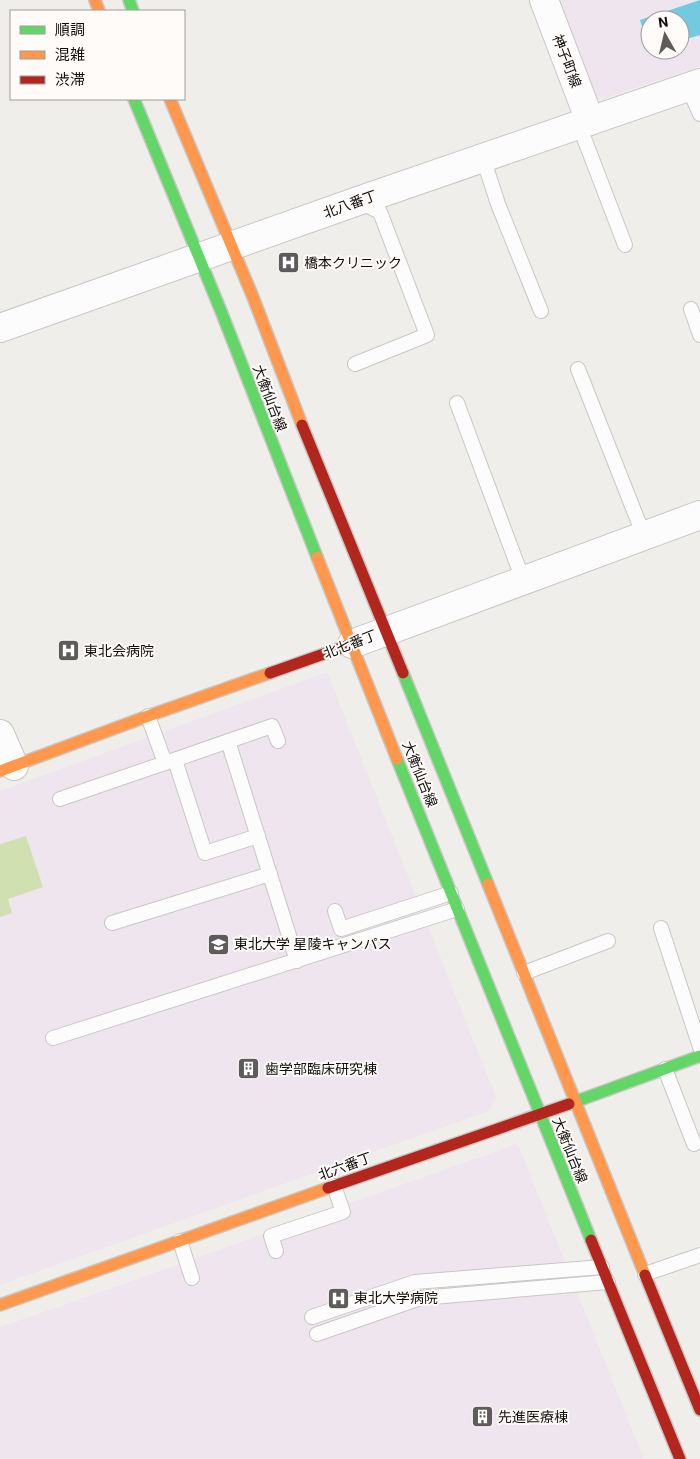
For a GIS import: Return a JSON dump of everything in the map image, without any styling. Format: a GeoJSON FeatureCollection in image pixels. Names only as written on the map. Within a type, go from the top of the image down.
{"type":"FeatureCollection","features":[{"type":"Feature","properties":{"kind":"main road","name":"大衡仙台線"},"geometry":{"type":"LineString","coordinates":[[134,100],[451,894],[680,1459]]}},
{"type":"Feature","properties":{"kind":"main road","name":"大衡仙台線"},"geometry":{"type":"LineString","coordinates":[[170,100],[253,297],[309,443],[700,1410]]}},
{"type":"Feature","properties":{"kind":"main road","name":"北七番丁"},"geometry":{"type":"LineString","coordinates":[[7,768],[352,644]]}},
{"type":"Feature","properties":{"kind":"main road","name":"北六番丁"},"geometry":{"type":"LineString","coordinates":[[0,1305],[700,1056]]}},
{"type":"Feature","properties":{"kind":"street","name":"神子町線"},"geometry":{"type":"LineString","coordinates":[[544,0],[584,123]]}},
{"type":"Feature","properties":{"kind":"street","name":"北八番丁"},"geometry":{"type":"LineString","coordinates":[[0,328],[358,201],[694,85]]}},
{"type":"Feature","properties":{"kind":"street","name":"北七番丁"},"geometry":{"type":"LineString","coordinates":[[352,644],[700,515]]}},
{"type":"Feature","properties":{"kind":"street"},"geometry":{"type":"LineString","coordinates":[[0,734],[7,768]]}},
{"type":"Feature","properties":{"kind":"lane"},"geometry":{"type":"LineString","coordinates":[[694,85],[700,114]]}},
{"type":"Feature","properties":{"kind":"lane"},"geometry":{"type":"LineString","coordinates":[[584,123],[624,245]]}},
{"type":"Feature","properties":{"kind":"lane"},"geometry":{"type":"LineString","coordinates":[[483,158],[498,204],[542,311]]}},
{"type":"Feature","properties":{"kind":"lane"},"geometry":{"type":"LineString","coordinates":[[355,364],[427,335],[380,212],[358,201]]}},
{"type":"Feature","properties":{"kind":"lane"},"geometry":{"type":"LineString","coordinates":[[691,309],[700,335]]}},
{"type":"Feature","properties":{"kind":"lane"},"geometry":{"type":"LineString","coordinates":[[578,369],[644,536]]}},
{"type":"Feature","properties":{"kind":"lane"},"geometry":{"type":"LineString","coordinates":[[457,403],[523,580]]}},
{"type":"Feature","properties":{"kind":"lane"},"geometry":{"type":"LineString","coordinates":[[148,716],[170,762],[205,853],[258,836]]}},
{"type":"Feature","properties":{"kind":"lane"},"geometry":{"type":"LineString","coordinates":[[60,799],[272,726],[278,741]]}},
{"type":"Feature","properties":{"kind":"lane"},"geometry":{"type":"LineString","coordinates":[[228,742],[297,961]]}},
{"type":"Feature","properties":{"kind":"lane"},"geometry":{"type":"LineString","coordinates":[[112,923],[270,874]]}},
{"type":"Feature","properties":{"kind":"lane"},"geometry":{"type":"LineString","coordinates":[[335,911],[341,929],[451,894]]}},
{"type":"Feature","properties":{"kind":"lane"},"geometry":{"type":"LineString","coordinates":[[53,1038],[458,909]]}},
{"type":"Feature","properties":{"kind":"lane"},"geometry":{"type":"LineString","coordinates":[[661,928],[700,1047]]}},
{"type":"Feature","properties":{"kind":"lane"},"geometry":{"type":"LineString","coordinates":[[524,973],[608,941]]}},
{"type":"Feature","properties":{"kind":"lane"},"geometry":{"type":"LineString","coordinates":[[665,1069],[694,1144]]}},
{"type":"Feature","properties":{"kind":"lane"},"geometry":{"type":"LineString","coordinates":[[276,1251],[271,1236],[343,1212],[334,1186]]}},
{"type":"Feature","properties":{"kind":"lane"},"geometry":{"type":"LineString","coordinates":[[180,1241],[192,1278]]}},
{"type":"Feature","properties":{"kind":"lane"},"geometry":{"type":"LineString","coordinates":[[645,1274],[700,1255]]}},
{"type":"Feature","properties":{"kind":"lane"},"geometry":{"type":"LineString","coordinates":[[312,1317],[415,1282],[602,1267]]}},
{"type":"Feature","properties":{"kind":"lane"},"geometry":{"type":"LineString","coordinates":[[317,1334],[421,1298],[608,1282]]}},
{"type":"Feature","properties":{"kind":"shaded area"},"geometry":{"type":"Polygon","coordinates":[[[560,0],[700,0],[700,66],[603,99],[593,95],[560,0]]]}},
{"type":"Feature","properties":{"kind":"shaded area","name":"東北大学 星陵キャンパス"},"geometry":{"type":"Polygon","coordinates":[[[327,672],[496,1097],[489,1111],[0,1285],[0,791],[327,672]]]}},
{"type":"Feature","properties":{"kind":"shaded area","name":"東北大学病院"},"geometry":{"type":"Polygon","coordinates":[[[516,1144],[520,1149],[644,1459],[0,1459],[0,1327],[516,1144]]]}},
{"type":"Feature","properties":{"kind":"green space"},"geometry":{"type":"Polygon","coordinates":[[[26,836],[43,887],[8,899],[12,913],[0,917],[0,844],[26,836]]]}},
{"type":"Feature","properties":{"kind":"water"},"geometry":{"type":"Polygon","coordinates":[[[700,0],[700,35],[690,38],[690,10],[670,10],[700,0]]]}},
{"type":"Feature","properties":{"kind":"traffic: fast"},"geometry":{"type":"LineString","coordinates":[[129,0],[133,10]]}},
{"type":"Feature","properties":{"kind":"traffic: fast"},"geometry":{"type":"LineString","coordinates":[[134,100],[221,311],[317,557]]}},
{"type":"Feature","properties":{"kind":"traffic: fast"},"geometry":{"type":"LineString","coordinates":[[403,673],[488,884]]}},
{"type":"Feature","properties":{"kind":"traffic: fast"},"geometry":{"type":"LineString","coordinates":[[397,759],[591,1240]]}},
{"type":"Feature","properties":{"kind":"traffic: fast"},"geometry":{"type":"LineString","coordinates":[[569,1104],[700,1056]]}},
{"type":"Feature","properties":{"kind":"traffic: slow"},"geometry":{"type":"LineString","coordinates":[[95,0],[99,10]]}},
{"type":"Feature","properties":{"kind":"traffic: slow"},"geometry":{"type":"LineString","coordinates":[[170,100],[253,297],[302,425]]}},
{"type":"Feature","properties":{"kind":"traffic: slow"},"geometry":{"type":"LineString","coordinates":[[317,557],[397,759]]}},
{"type":"Feature","properties":{"kind":"traffic: slow"},"geometry":{"type":"LineString","coordinates":[[0,771],[270,673]]}},
{"type":"Feature","properties":{"kind":"traffic: slow"},"geometry":{"type":"LineString","coordinates":[[488,884],[645,1275]]}},
{"type":"Feature","properties":{"kind":"traffic: slow"},"geometry":{"type":"LineString","coordinates":[[0,1305],[328,1188]]}},
{"type":"Feature","properties":{"kind":"traffic: jam"},"geometry":{"type":"LineString","coordinates":[[302,425],[403,673]]}},
{"type":"Feature","properties":{"kind":"traffic: jam"},"geometry":{"type":"LineString","coordinates":[[270,673],[352,644]]}},
{"type":"Feature","properties":{"kind":"traffic: jam"},"geometry":{"type":"LineString","coordinates":[[328,1188],[569,1104]]}},
{"type":"Feature","properties":{"kind":"traffic: jam"},"geometry":{"type":"LineString","coordinates":[[591,1240],[680,1459]]}},
{"type":"Feature","properties":{"kind":"traffic: jam"},"geometry":{"type":"LineString","coordinates":[[645,1275],[700,1410]]}},
{"type":"Feature","properties":{"kind":"place","name":"橋本クリニック"},"geometry":{"type":"Point","coordinates":[288,263]}},
{"type":"Feature","properties":{"kind":"place","name":"東北会病院"},"geometry":{"type":"Point","coordinates":[68,651]}},
{"type":"Feature","properties":{"kind":"place","name":"東北大学 星陵キャンパス"},"geometry":{"type":"Point","coordinates":[218,944]}},
{"type":"Feature","properties":{"kind":"place","name":"歯学部臨床研究棟"},"geometry":{"type":"Point","coordinates":[249,1069]}},
{"type":"Feature","properties":{"kind":"place","name":"東北大学病院"},"geometry":{"type":"Point","coordinates":[338,1298]}},
{"type":"Feature","properties":{"kind":"place","name":"先進医療棟"},"geometry":{"type":"Point","coordinates":[482,1417]}}]}
